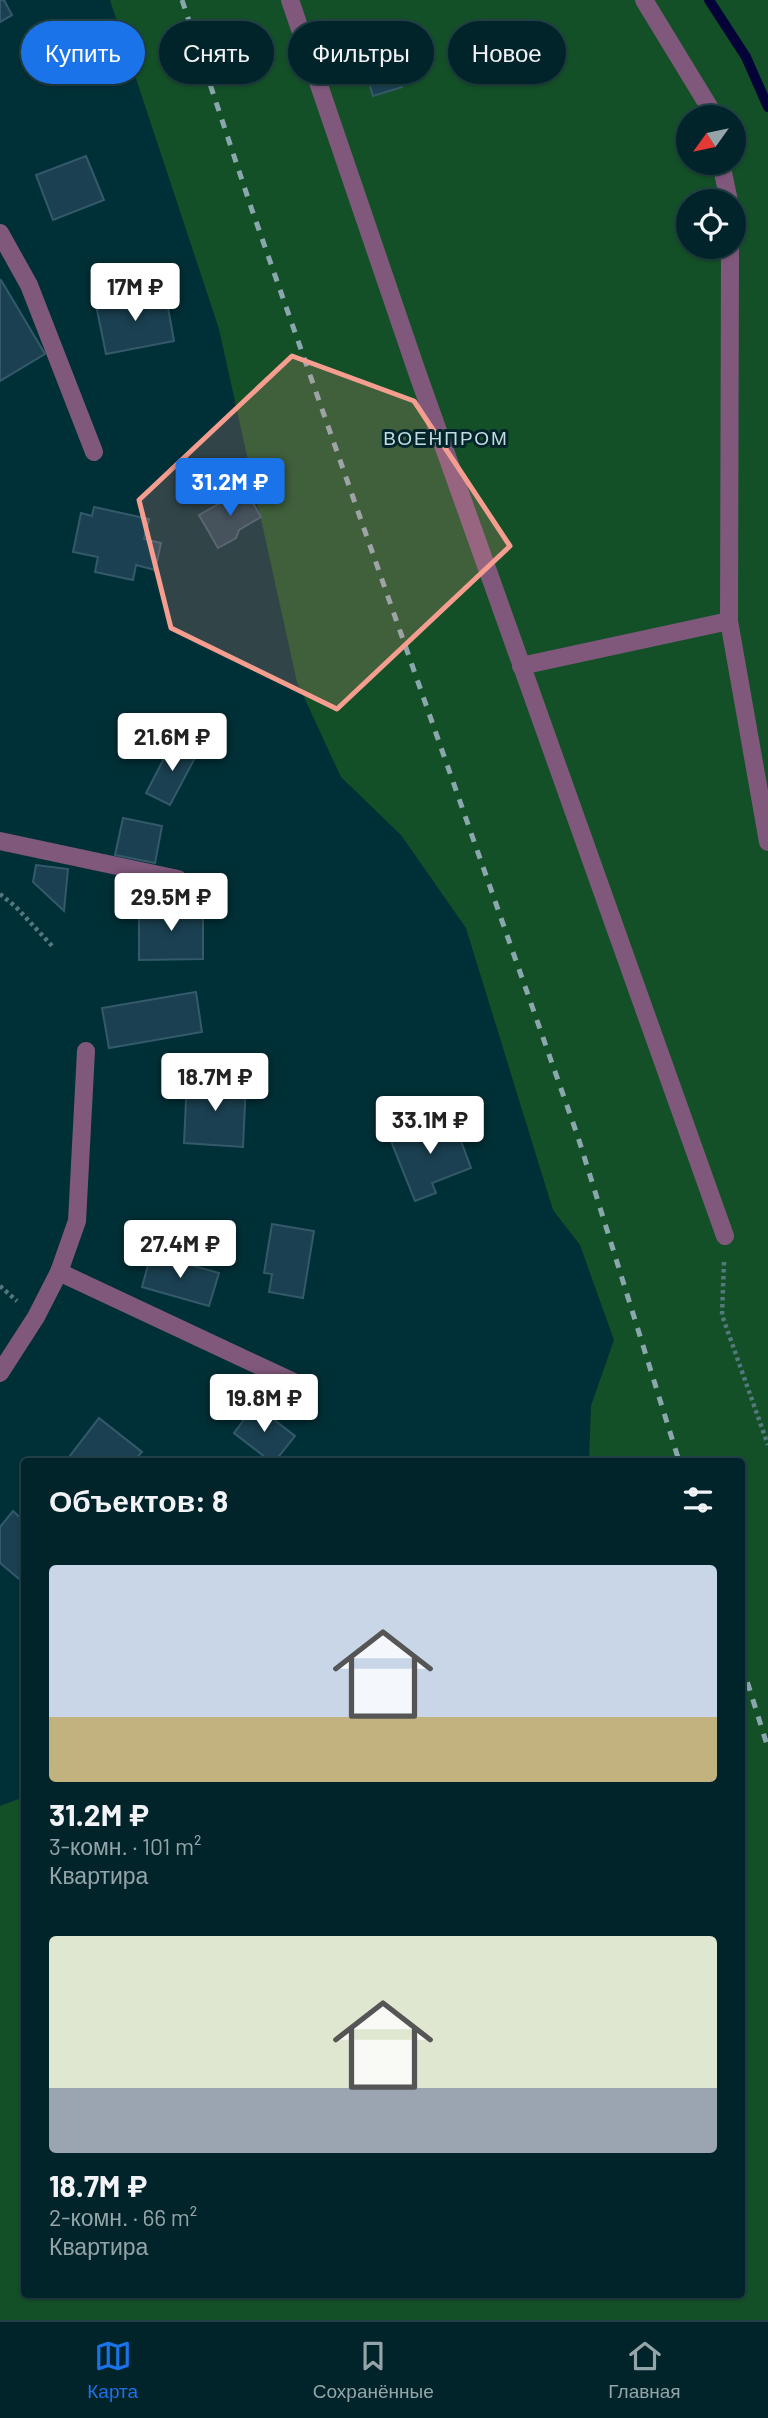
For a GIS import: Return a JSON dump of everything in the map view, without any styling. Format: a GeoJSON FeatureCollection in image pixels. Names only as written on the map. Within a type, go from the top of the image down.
{"type":"FeatureCollection","features":[{"type":"Feature","properties":{"kind":"lane"},"geometry":{"type":"LineString","coordinates":[[290,0],[416,372],[724,1236]]}},
{"type":"Feature","properties":{"kind":"lane"},"geometry":{"type":"LineString","coordinates":[[643,0],[708,105]]}},
{"type":"Feature","properties":{"kind":"lane"},"geometry":{"type":"LineString","coordinates":[[0,233],[29,285],[94,452]]}},
{"type":"Feature","properties":{"kind":"lane"},"geometry":{"type":"LineString","coordinates":[[730,259],[729,621],[768,842]]}},
{"type":"Feature","properties":{"kind":"lane"},"geometry":{"type":"LineString","coordinates":[[521,666],[729,621]]}},
{"type":"Feature","properties":{"kind":"lane"},"geometry":{"type":"LineString","coordinates":[[0,841],[178,879]]}},
{"type":"Feature","properties":{"kind":"lane"},"geometry":{"type":"LineString","coordinates":[[0,1373],[36,1317],[59,1272],[77,1221],[86,1051]]}},
{"type":"Feature","properties":{"kind":"lane"},"geometry":{"type":"LineString","coordinates":[[59,1272],[300,1385]]}},
{"type":"Feature","properties":{"kind":"path"},"geometry":{"type":"LineString","coordinates":[[0,894],[16,907],[54,948]]}},
{"type":"Feature","properties":{"kind":"path"},"geometry":{"type":"LineString","coordinates":[[724,1236],[722,1315],[768,1445]]}},
{"type":"Feature","properties":{"kind":"highlighted area"},"geometry":{"type":"Polygon","coordinates":[[[292,356],[414,401],[510,546],[337,709],[171,628],[139,500],[292,356]]]}},
{"type":"Feature","properties":{"kind":"green space"},"geometry":{"type":"Polygon","coordinates":[[[110,0],[768,0],[768,2320],[0,2320],[0,1806],[21,1798],[21,2298],[745,2298],[745,1458],[589,1458],[591,1406],[614,1340],[580,1245],[553,1210],[466,928],[401,835],[341,777],[297,682],[219,329],[138,84],[145,84],[145,21],[117,21],[110,0]]]}},
{"type":"Feature","properties":{"kind":"building"},"geometry":{"type":"Polygon","coordinates":[[[0,0],[4,0],[12,15],[0,22],[0,0]]]}},
{"type":"Feature","properties":{"kind":"building"},"geometry":{"type":"Polygon","coordinates":[[[369,84],[401,84],[402,87],[373,96],[369,84]]]}},
{"type":"Feature","properties":{"kind":"building"},"geometry":{"type":"Polygon","coordinates":[[[86,156],[104,200],[53,220],[36,175],[86,156]]]}},
{"type":"Feature","properties":{"kind":"building"},"geometry":{"type":"Polygon","coordinates":[[[0,281],[45,354],[0,381],[0,281]]]}},
{"type":"Feature","properties":{"kind":"building"},"geometry":{"type":"Polygon","coordinates":[[[165,291],[174,341],[106,354],[96,305],[165,291]]]}},
{"type":"Feature","properties":{"kind":"building"},"geometry":{"type":"Polygon","coordinates":[[[245,489],[261,517],[239,530],[236,538],[218,548],[199,515],[245,489]]]}},
{"type":"Feature","properties":{"kind":"building"},"geometry":{"type":"Polygon","coordinates":[[[94,507],[149,519],[144,539],[161,543],[155,570],[136,565],[133,580],[95,572],[98,557],[73,552],[81,513],[92,516],[94,507]]]}},
{"type":"Feature","properties":{"kind":"building"},"geometry":{"type":"Polygon","coordinates":[[[173,741],[197,754],[170,805],[146,793],[173,741]]]}},
{"type":"Feature","properties":{"kind":"building"},"geometry":{"type":"Polygon","coordinates":[[[123,818],[162,826],[155,863],[115,855],[123,818]]]}},
{"type":"Feature","properties":{"kind":"building"},"geometry":{"type":"Polygon","coordinates":[[[36,865],[68,869],[64,911],[33,882],[36,865]]]}},
{"type":"Feature","properties":{"kind":"building"},"geometry":{"type":"Polygon","coordinates":[[[139,906],[203,906],[203,959],[139,960],[139,906]]]}},
{"type":"Feature","properties":{"kind":"building"},"geometry":{"type":"Polygon","coordinates":[[[196,992],[202,1032],[109,1048],[102,1008],[196,992]]]}},
{"type":"Feature","properties":{"kind":"building"},"geometry":{"type":"Polygon","coordinates":[[[187,1079],[246,1082],[243,1147],[184,1143],[187,1079]]]}},
{"type":"Feature","properties":{"kind":"building"},"geometry":{"type":"Polygon","coordinates":[[[433,1119],[435,1124],[443,1121],[445,1126],[454,1122],[471,1168],[432,1183],[436,1193],[415,1201],[391,1141],[412,1134],[410,1127],[433,1119]]]}},
{"type":"Feature","properties":{"kind":"building"},"geometry":{"type":"Polygon","coordinates":[[[272,1224],[314,1231],[303,1298],[269,1292],[272,1274],[264,1273],[272,1224]]]}},
{"type":"Feature","properties":{"kind":"building"},"geometry":{"type":"Polygon","coordinates":[[[151,1254],[219,1273],[209,1306],[142,1287],[151,1254]]]}},
{"type":"Feature","properties":{"kind":"building"},"geometry":{"type":"Polygon","coordinates":[[[255,1405],[295,1436],[277,1458],[266,1458],[234,1433],[255,1405]]]}},
{"type":"Feature","properties":{"kind":"building"},"geometry":{"type":"Polygon","coordinates":[[[99,1418],[142,1452],[137,1458],[68,1458],[99,1418]]]}},
{"type":"Feature","properties":{"kind":"building"},"geometry":{"type":"Polygon","coordinates":[[[13,1511],[21,1518],[21,1580],[0,1563],[0,1527],[13,1511]]]}},
{"type":"Feature","properties":{"kind":"waterway"},"geometry":{"type":"LineString","coordinates":[[709,0],[746,57],[768,107]]}},
{"type":"Feature","properties":{"kind":"railway"},"geometry":{"type":"LineString","coordinates":[[182,0],[252,210],[578,1137],[678,1458]]}},
{"type":"Feature","properties":{"kind":"railway"},"geometry":{"type":"LineString","coordinates":[[745,1675],[768,1748]]}},
{"type":"Feature","properties":{"kind":"district","name":"ВОЕНПРОМ"},"geometry":{"type":"Point","coordinates":[446,438]}}]}
